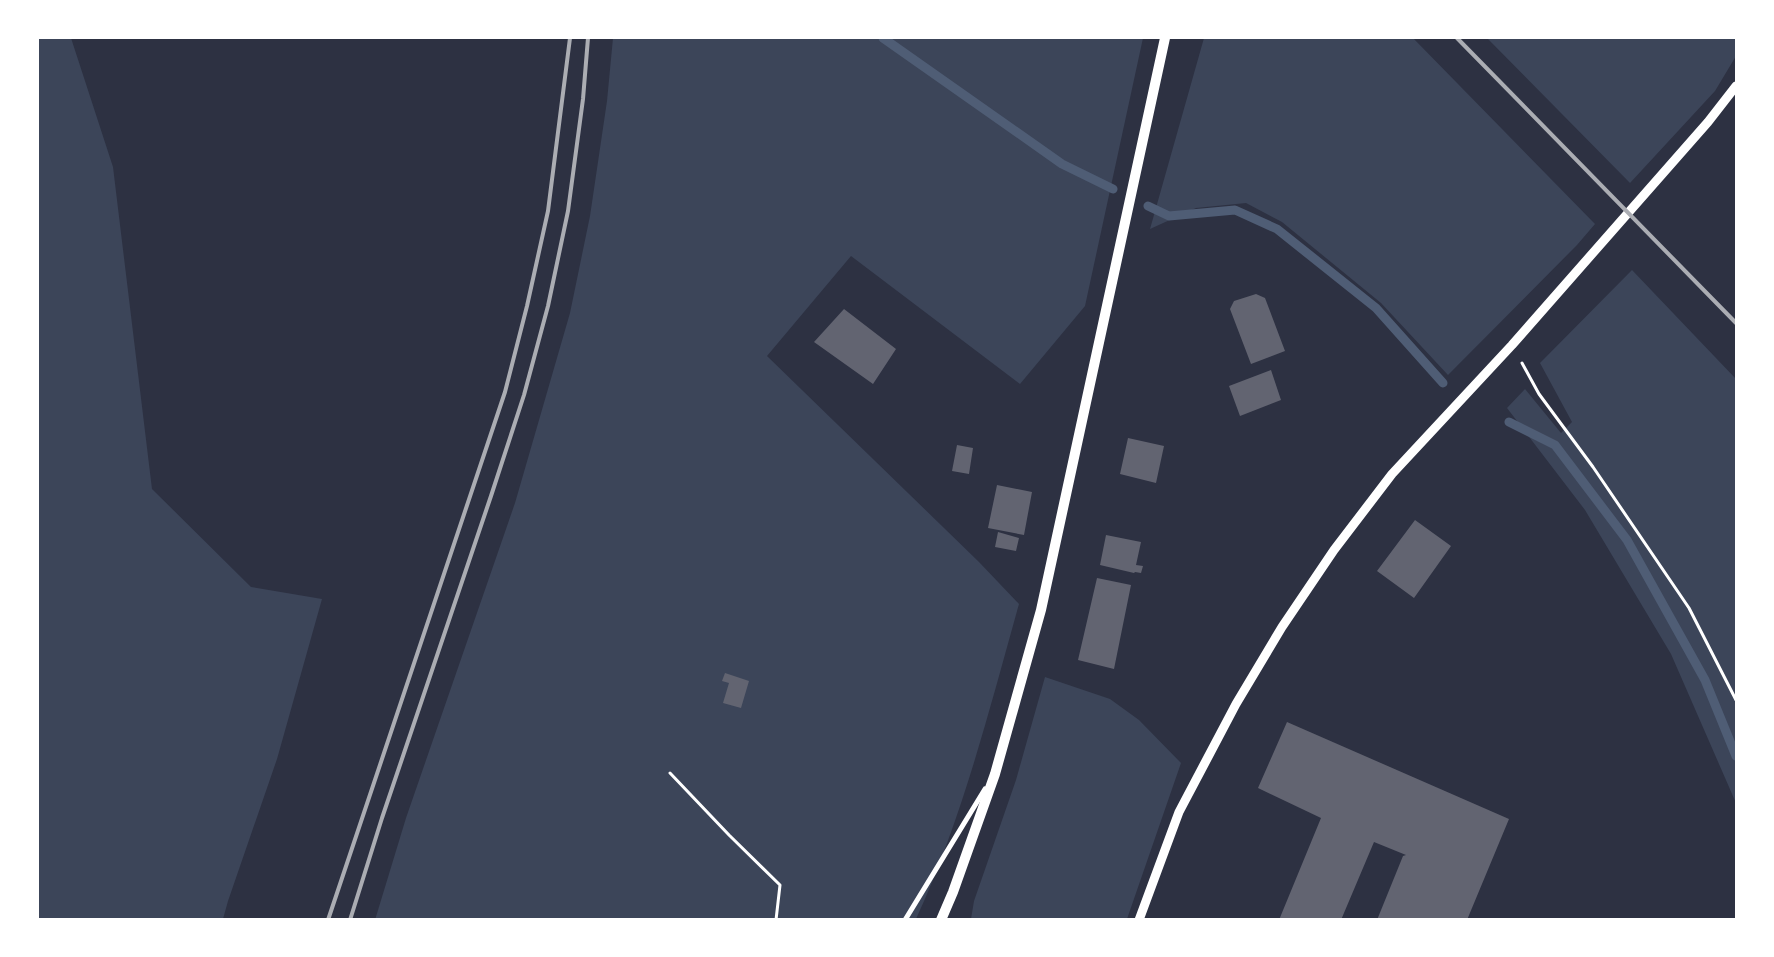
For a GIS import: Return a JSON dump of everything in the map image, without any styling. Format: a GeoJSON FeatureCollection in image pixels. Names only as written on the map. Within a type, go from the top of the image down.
{"type":"FeatureCollection","features":[{"type":"Feature","properties":{"kind":"main road"},"geometry":{"type":"LineString","coordinates":[[940,920],[953,892],[995,774],[1041,610],[1166,38]]}},
{"type":"Feature","properties":{"kind":"street"},"geometry":{"type":"LineString","coordinates":[[1139,920],[1179,812],[1236,704],[1306,590],[1334,550],[1392,474],[1512,345],[1708,122],[1736,86]]}},
{"type":"Feature","properties":{"kind":"street"},"geometry":{"type":"LineString","coordinates":[[905,920],[995,774]]}},
{"type":"Feature","properties":{"kind":"path"},"geometry":{"type":"LineString","coordinates":[[1512,345],[1539,394],[1593,467],[1689,608],[1736,700]]}},
{"type":"Feature","properties":{"kind":"path"},"geometry":{"type":"LineString","coordinates":[[670,772],[780,886],[776,920]]}},
{"type":"Feature","properties":{"kind":"shaded area"},"geometry":{"type":"Polygon","coordinates":[[[38,38],[71,38],[113,167],[152,489],[251,587],[322,599],[277,759],[223,919],[38,919],[38,38]]]}},
{"type":"Feature","properties":{"kind":"shaded area"},"geometry":{"type":"Polygon","coordinates":[[[613,38],[1143,38],[1085,306],[1020,384],[851,256],[767,356],[979,562],[1019,604],[961,804],[916,919],[375,920],[406,818],[515,503],[570,313],[590,216],[607,101],[613,38]]]}},
{"type":"Feature","properties":{"kind":"shaded area"},"geometry":{"type":"Polygon","coordinates":[[[1204,38],[1413,38],[1595,224],[1577,245],[1448,375],[1381,303],[1282,222],[1246,203],[1196,208],[1150,229],[1204,38]]]}},
{"type":"Feature","properties":{"kind":"shaded area"},"geometry":{"type":"Polygon","coordinates":[[[1487,38],[1736,38],[1736,56],[1715,91],[1630,183],[1487,38]]]}},
{"type":"Feature","properties":{"kind":"shaded area"},"geometry":{"type":"Polygon","coordinates":[[[1632,270],[1736,379],[1736,803],[1671,654],[1585,510],[1507,408],[1525,389],[1561,433],[1572,422],[1540,363],[1632,270]]]}},
{"type":"Feature","properties":{"kind":"shaded area"},"geometry":{"type":"Polygon","coordinates":[[[1045,677],[1110,699],[1139,720],[1181,763],[1127,919],[971,919],[974,901],[1016,780],[1045,677]]]}},
{"type":"Feature","properties":{"kind":"building"},"geometry":{"type":"Polygon","coordinates":[[[1256,294],[1265,298],[1285,351],[1251,364],[1230,309],[1234,301],[1256,294]]]}},
{"type":"Feature","properties":{"kind":"building"},"geometry":{"type":"Polygon","coordinates":[[[844,309],[896,349],[873,384],[814,342],[844,309]]]}},
{"type":"Feature","properties":{"kind":"building"},"geometry":{"type":"Polygon","coordinates":[[[1271,370],[1281,400],[1240,416],[1229,386],[1271,370]]]}},
{"type":"Feature","properties":{"kind":"building"},"geometry":{"type":"Polygon","coordinates":[[[1128,438],[1164,446],[1156,483],[1120,474],[1128,438]]]}},
{"type":"Feature","properties":{"kind":"building"},"geometry":{"type":"Polygon","coordinates":[[[957,445],[973,448],[969,474],[952,471],[957,445]]]}},
{"type":"Feature","properties":{"kind":"building"},"geometry":{"type":"Polygon","coordinates":[[[997,485],[1032,492],[1024,535],[988,528],[997,485]]]}},
{"type":"Feature","properties":{"kind":"building"},"geometry":{"type":"Polygon","coordinates":[[[1415,520],[1451,546],[1414,598],[1377,571],[1415,520]]]}},
{"type":"Feature","properties":{"kind":"building"},"geometry":{"type":"Polygon","coordinates":[[[998,532],[1019,538],[1016,551],[995,547],[998,532]]]}},
{"type":"Feature","properties":{"kind":"building"},"geometry":{"type":"Polygon","coordinates":[[[1106,535],[1141,542],[1136,565],[1143,566],[1141,573],[1100,565],[1106,535]]]}},
{"type":"Feature","properties":{"kind":"building"},"geometry":{"type":"Polygon","coordinates":[[[1097,578],[1131,585],[1114,669],[1078,660],[1097,578]]]}},
{"type":"Feature","properties":{"kind":"building"},"geometry":{"type":"Polygon","coordinates":[[[725,673],[749,681],[741,708],[723,703],[729,683],[722,681],[725,673]]]}},
{"type":"Feature","properties":{"kind":"building"},"geometry":{"type":"Polygon","coordinates":[[[1287,722],[1509,819],[1467,920],[1377,920],[1403,856],[1406,855],[1374,842],[1341,920],[1279,920],[1321,818],[1258,788],[1287,722]]]}},
{"type":"Feature","properties":{"kind":"waterway"},"geometry":{"type":"LineString","coordinates":[[883,38],[1062,164],[1113,189]]}},
{"type":"Feature","properties":{"kind":"waterway"},"geometry":{"type":"LineString","coordinates":[[1148,206],[1169,216],[1235,210],[1277,229],[1376,308],[1443,383]]}},
{"type":"Feature","properties":{"kind":"waterway"},"geometry":{"type":"LineString","coordinates":[[1509,422],[1555,445],[1627,540],[1705,680],[1736,756]]}},
{"type":"Feature","properties":{"kind":"railway"},"geometry":{"type":"LineString","coordinates":[[328,920],[505,392],[527,306],[548,211],[570,38]]}},
{"type":"Feature","properties":{"kind":"railway"},"geometry":{"type":"LineString","coordinates":[[350,920],[382,818],[524,395],[548,306],[568,211],[583,99],[588,38]]}},
{"type":"Feature","properties":{"kind":"railway"},"geometry":{"type":"LineString","coordinates":[[1457,38],[1736,323]]}}]}
